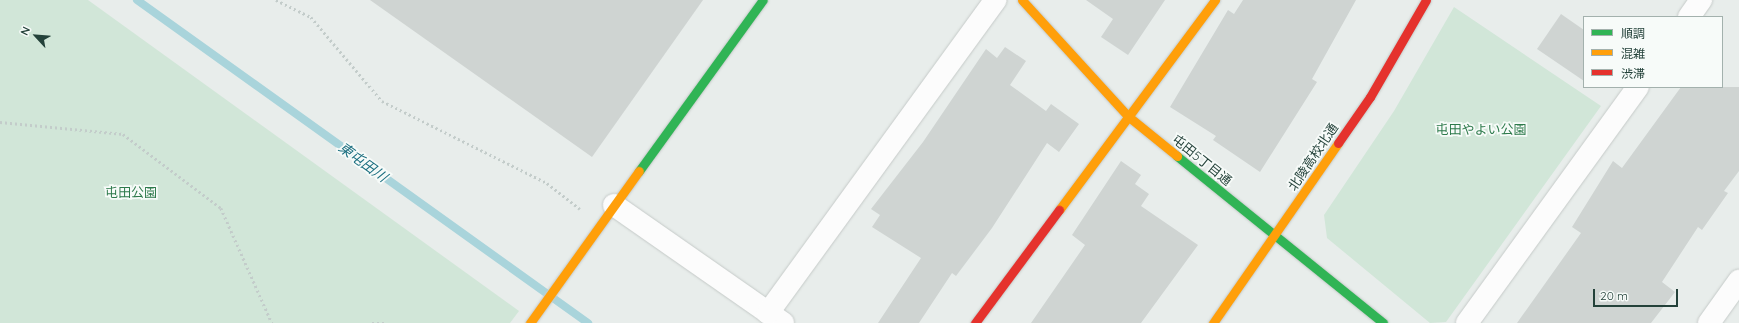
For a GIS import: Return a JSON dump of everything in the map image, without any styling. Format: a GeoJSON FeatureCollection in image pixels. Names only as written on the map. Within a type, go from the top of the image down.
{"type":"FeatureCollection","features":[{"type":"Feature","properties":{"kind":"street"},"geometry":{"type":"LineString","coordinates":[[531,321],[763,0]]}},
{"type":"Feature","properties":{"kind":"street"},"geometry":{"type":"LineString","coordinates":[[614,205],[775,318],[995,0]]}},
{"type":"Feature","properties":{"kind":"street","name":"屯田5丁目通"},"geometry":{"type":"LineString","coordinates":[[1022,0],[1129,117],[1383,323]]}},
{"type":"Feature","properties":{"kind":"street"},"geometry":{"type":"LineString","coordinates":[[975,323],[1215,0]]}},
{"type":"Feature","properties":{"kind":"street","name":"北陵高校北通"},"geometry":{"type":"LineString","coordinates":[[1213,323],[1276,236],[1370,97],[1426,0]]}},
{"type":"Feature","properties":{"kind":"street"},"geometry":{"type":"LineString","coordinates":[[1690,16],[1701,0]]}},
{"type":"Feature","properties":{"kind":"street"},"geometry":{"type":"LineString","coordinates":[[1467,323],[1637,88]]}},
{"type":"Feature","properties":{"kind":"street"},"geometry":{"type":"LineString","coordinates":[[1708,323],[1739,281]]}},
{"type":"Feature","properties":{"kind":"path"},"geometry":{"type":"LineString","coordinates":[[276,0],[311,17],[382,101],[547,183],[582,210]]}},
{"type":"Feature","properties":{"kind":"path"},"geometry":{"type":"LineString","coordinates":[[0,122],[123,134],[221,208],[272,323]]}},
{"type":"Feature","properties":{"kind":"path"},"geometry":{"type":"LineString","coordinates":[[372,323],[385,323]]}},
{"type":"Feature","properties":{"kind":"green space","name":"屯田公園"},"geometry":{"type":"Polygon","coordinates":[[[0,0],[88,0],[519,311],[510,323],[0,323],[0,0]]]}},
{"type":"Feature","properties":{"kind":"green space","name":"屯田やよい公園"},"geometry":{"type":"Polygon","coordinates":[[[1454,7],[1601,106],[1446,322],[1430,323],[1327,238],[1324,215],[1394,111],[1454,7]]]}},
{"type":"Feature","properties":{"kind":"building"},"geometry":{"type":"Polygon","coordinates":[[[370,0],[703,0],[592,157],[370,0]]]}},
{"type":"Feature","properties":{"kind":"building"},"geometry":{"type":"Polygon","coordinates":[[[1086,0],[1165,0],[1128,55],[1101,37],[1113,19],[1086,0]]]}},
{"type":"Feature","properties":{"kind":"building"},"geometry":{"type":"Polygon","coordinates":[[[1243,0],[1356,0],[1312,79],[1317,82],[1260,172],[1213,140],[1216,136],[1170,107],[1228,10],[1234,14],[1243,0]]]}},
{"type":"Feature","properties":{"kind":"building"},"geometry":{"type":"Polygon","coordinates":[[[1561,14],[1583,29],[1583,80],[1537,49],[1561,14]]]}},
{"type":"Feature","properties":{"kind":"building"},"geometry":{"type":"Polygon","coordinates":[[[1005,47],[1026,61],[1010,85],[1046,111],[1051,104],[1079,124],[1059,152],[1047,143],[992,228],[956,276],[952,273],[919,323],[878,323],[921,258],[872,227],[880,215],[871,209],[923,142],[986,49],[997,58],[1005,47]]]}},
{"type":"Feature","properties":{"kind":"building"},"geometry":{"type":"Polygon","coordinates":[[[1739,87],[1739,171],[1724,191],[1728,193],[1702,230],[1698,227],[1662,282],[1675,292],[1651,323],[1517,323],[1581,233],[1572,227],[1613,161],[1622,168],[1680,88],[1739,87]]]}},
{"type":"Feature","properties":{"kind":"building"},"geometry":{"type":"Polygon","coordinates":[[[1121,161],[1141,175],[1135,184],[1149,194],[1141,206],[1198,245],[1141,323],[1031,323],[1085,245],[1072,235],[1121,161]]]}},
{"type":"Feature","properties":{"kind":"waterway","name":"東屯田川"},"geometry":{"type":"LineString","coordinates":[[137,0],[588,323]]}},
{"type":"Feature","properties":{"kind":"traffic: fast"},"geometry":{"type":"LineString","coordinates":[[639,171],[763,0]]}},
{"type":"Feature","properties":{"kind":"traffic: fast"},"geometry":{"type":"LineString","coordinates":[[1177,156],[1383,323]]}},
{"type":"Feature","properties":{"kind":"traffic: slow"},"geometry":{"type":"LineString","coordinates":[[1022,0],[1129,117],[1177,156]]}},
{"type":"Feature","properties":{"kind":"traffic: slow"},"geometry":{"type":"LineString","coordinates":[[1059,210],[1215,0]]}},
{"type":"Feature","properties":{"kind":"traffic: slow"},"geometry":{"type":"LineString","coordinates":[[1213,323],[1338,143]]}},
{"type":"Feature","properties":{"kind":"traffic: slow"},"geometry":{"type":"LineString","coordinates":[[530,323],[639,171]]}},
{"type":"Feature","properties":{"kind":"traffic: jam"},"geometry":{"type":"LineString","coordinates":[[1338,143],[1370,97],[1426,0]]}},
{"type":"Feature","properties":{"kind":"traffic: jam"},"geometry":{"type":"LineString","coordinates":[[975,323],[1059,210]]}}]}
